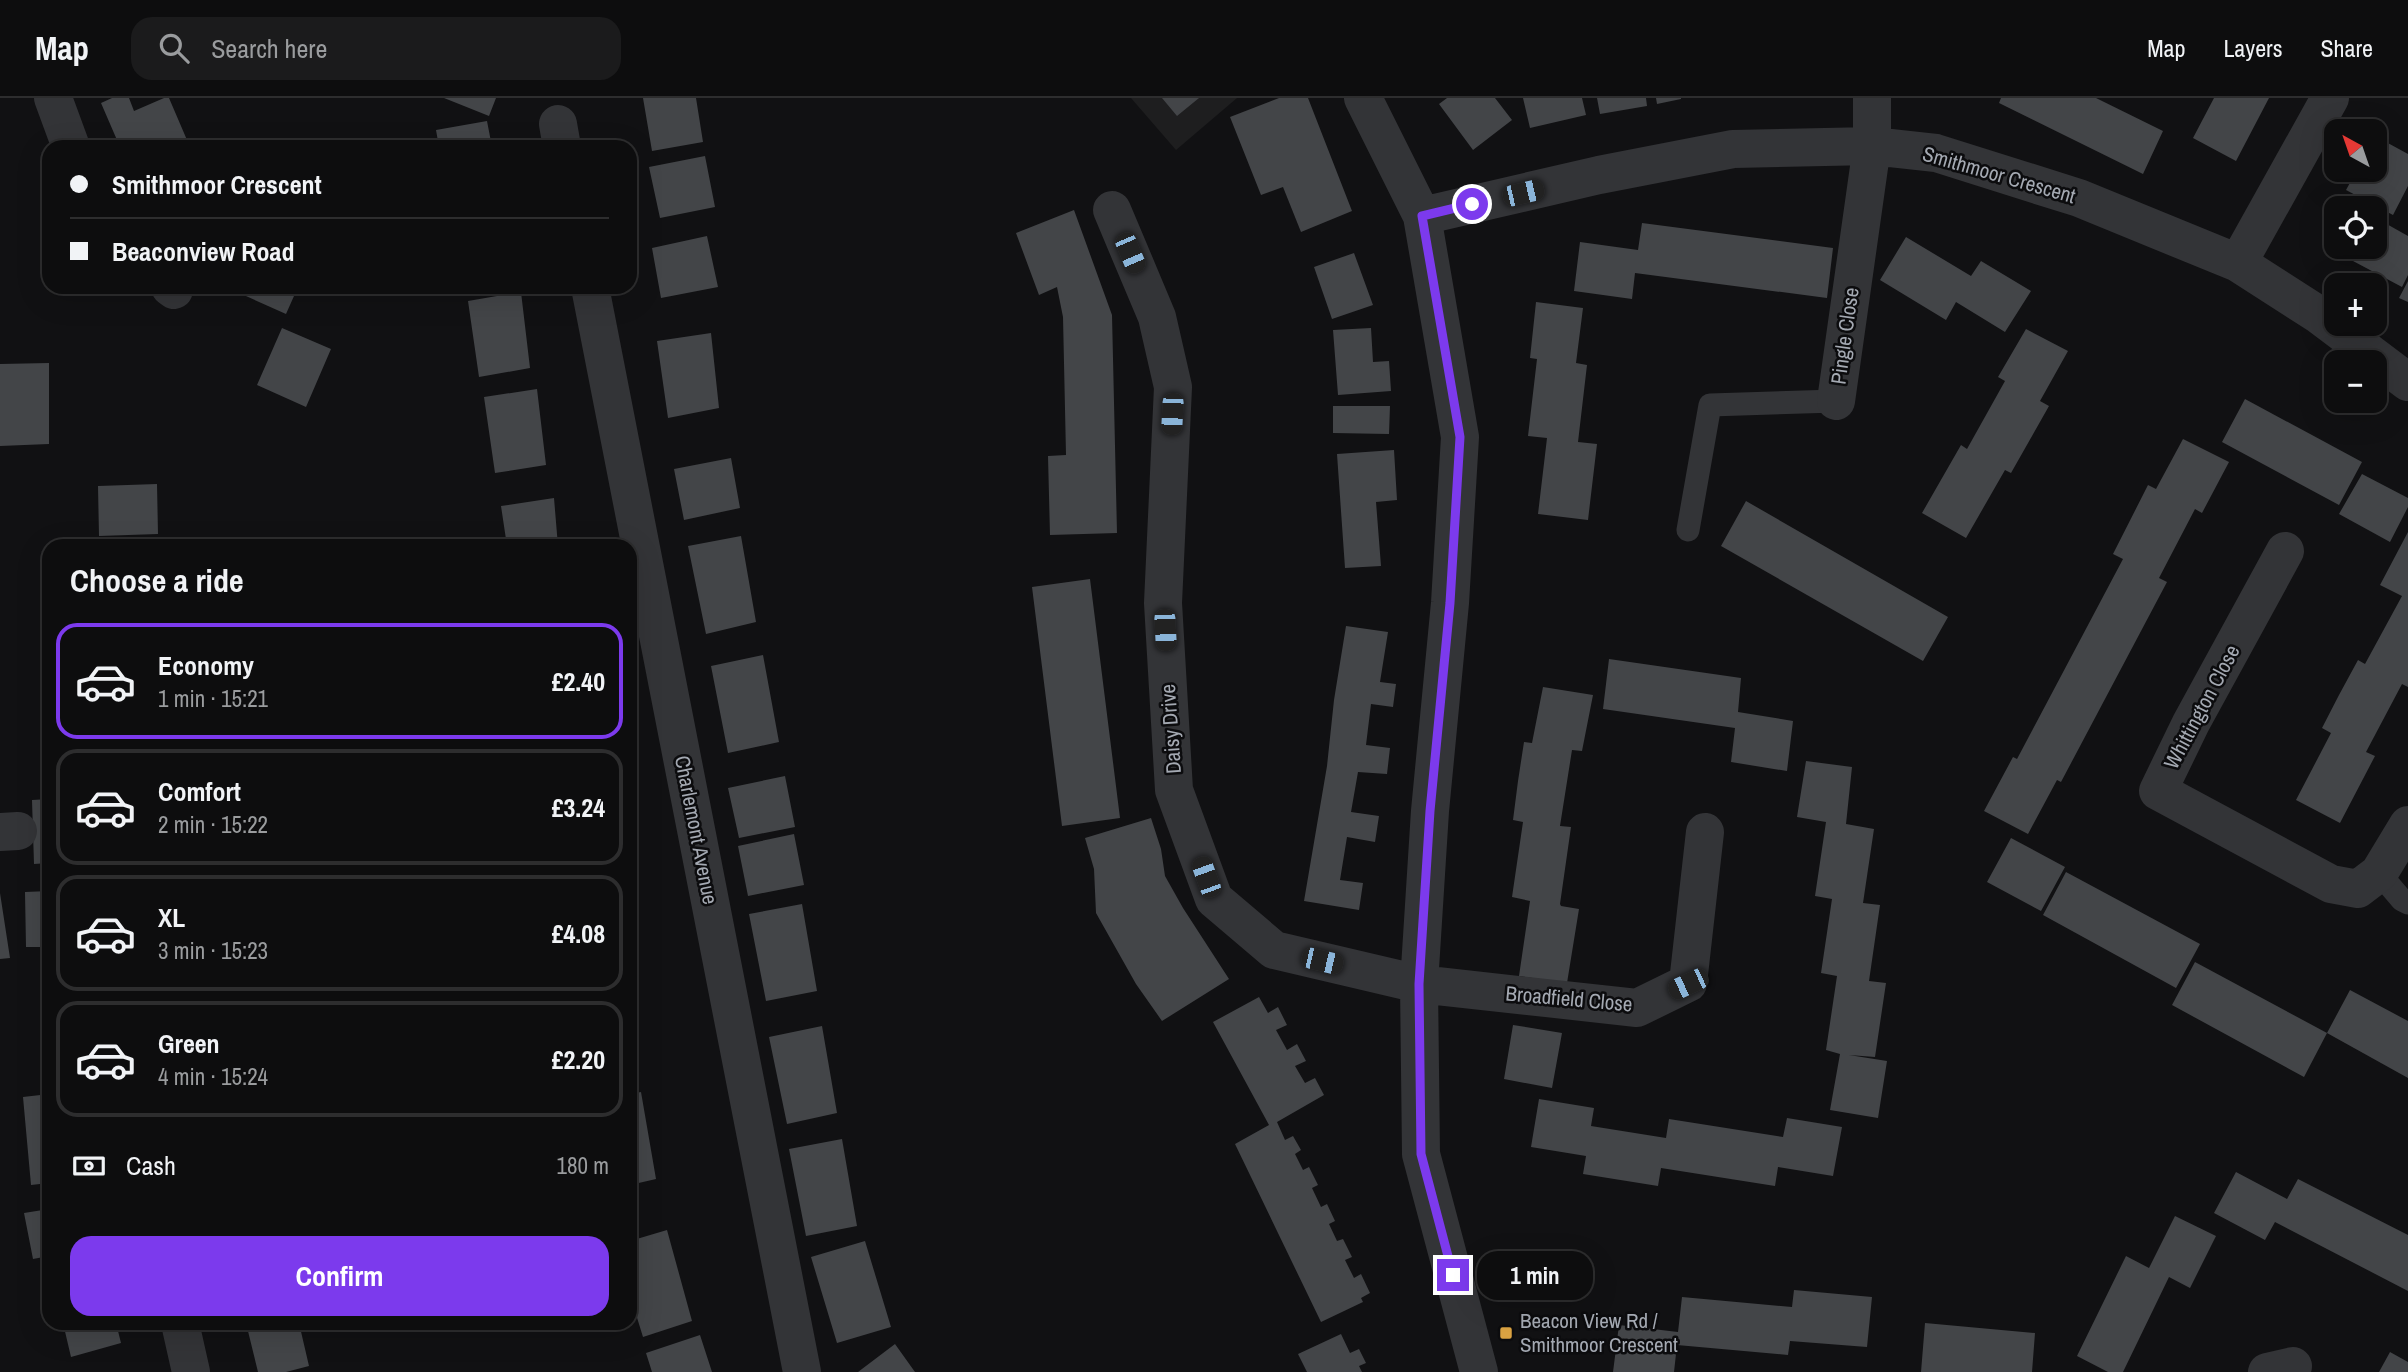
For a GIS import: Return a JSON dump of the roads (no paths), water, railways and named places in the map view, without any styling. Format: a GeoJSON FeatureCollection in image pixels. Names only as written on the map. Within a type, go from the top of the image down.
{"type":"FeatureCollection","features":[{"type":"Feature","properties":{"kind":"street"},"geometry":{"type":"LineString","coordinates":[[52,98],[68,140]]}},
{"type":"Feature","properties":{"kind":"street"},"geometry":{"type":"LineString","coordinates":[[1363,98],[1422,216],[1460,437],[1450,603],[1430,811],[1419,984],[1421,1154],[1479,1372]]}},
{"type":"Feature","properties":{"kind":"street","name":"Pingle Close"},"geometry":{"type":"LineString","coordinates":[[1836,401],[1872,146],[1872,98]]}},
{"type":"Feature","properties":{"kind":"street"},"geometry":{"type":"LineString","coordinates":[[2238,263],[2330,98]]}},
{"type":"Feature","properties":{"kind":"street","name":"Smithmoor Crescent"},"geometry":{"type":"LineString","coordinates":[[1422,216],[1599,175],[1733,149],[1872,146],[1936,153],[2079,198],[2238,263],[2319,314],[2408,382]]}},
{"type":"Feature","properties":{"kind":"street","name":"Daisy Drive"},"geometry":{"type":"LineString","coordinates":[[1112,210],[1157,317],[1173,387],[1163,603],[1174,790],[1214,899],[1273,950],[1419,984]]}},
{"type":"Feature","properties":{"kind":"street","name":"Charlemont Avenue"},"geometry":{"type":"LineString","coordinates":[[591,294],[802,1372]]}},
{"type":"Feature","properties":{"kind":"street","name":"Whittington Close"},"geometry":{"type":"LineString","coordinates":[[2286,551],[2191,723],[2158,791],[2331,884],[2358,889],[2379,873]]}},
{"type":"Feature","properties":{"kind":"street"},"geometry":{"type":"LineString","coordinates":[[2379,873],[2408,825]]}},
{"type":"Feature","properties":{"kind":"street","name":"Broadfield Close"},"geometry":{"type":"LineString","coordinates":[[1419,984],[1637,1008],[1688,984],[1705,832]]}},
{"type":"Feature","properties":{"kind":"street"},"geometry":{"type":"LineString","coordinates":[[182,1330],[191,1372]]}},
{"type":"Feature","properties":{"kind":"lane","name":"Pingle Close"},"geometry":{"type":"LineString","coordinates":[[1688,530],[1710,405],[1836,401]]}},
{"type":"Feature","properties":{"kind":"lane"},"geometry":{"type":"LineString","coordinates":[[2379,873],[2402,900],[2408,903]]}},
{"type":"Feature","properties":{"kind":"place","name":"Beacon View Rd / Smithmoor Crescent"},"geometry":{"type":"Point","coordinates":[1506,1333]}}]}
